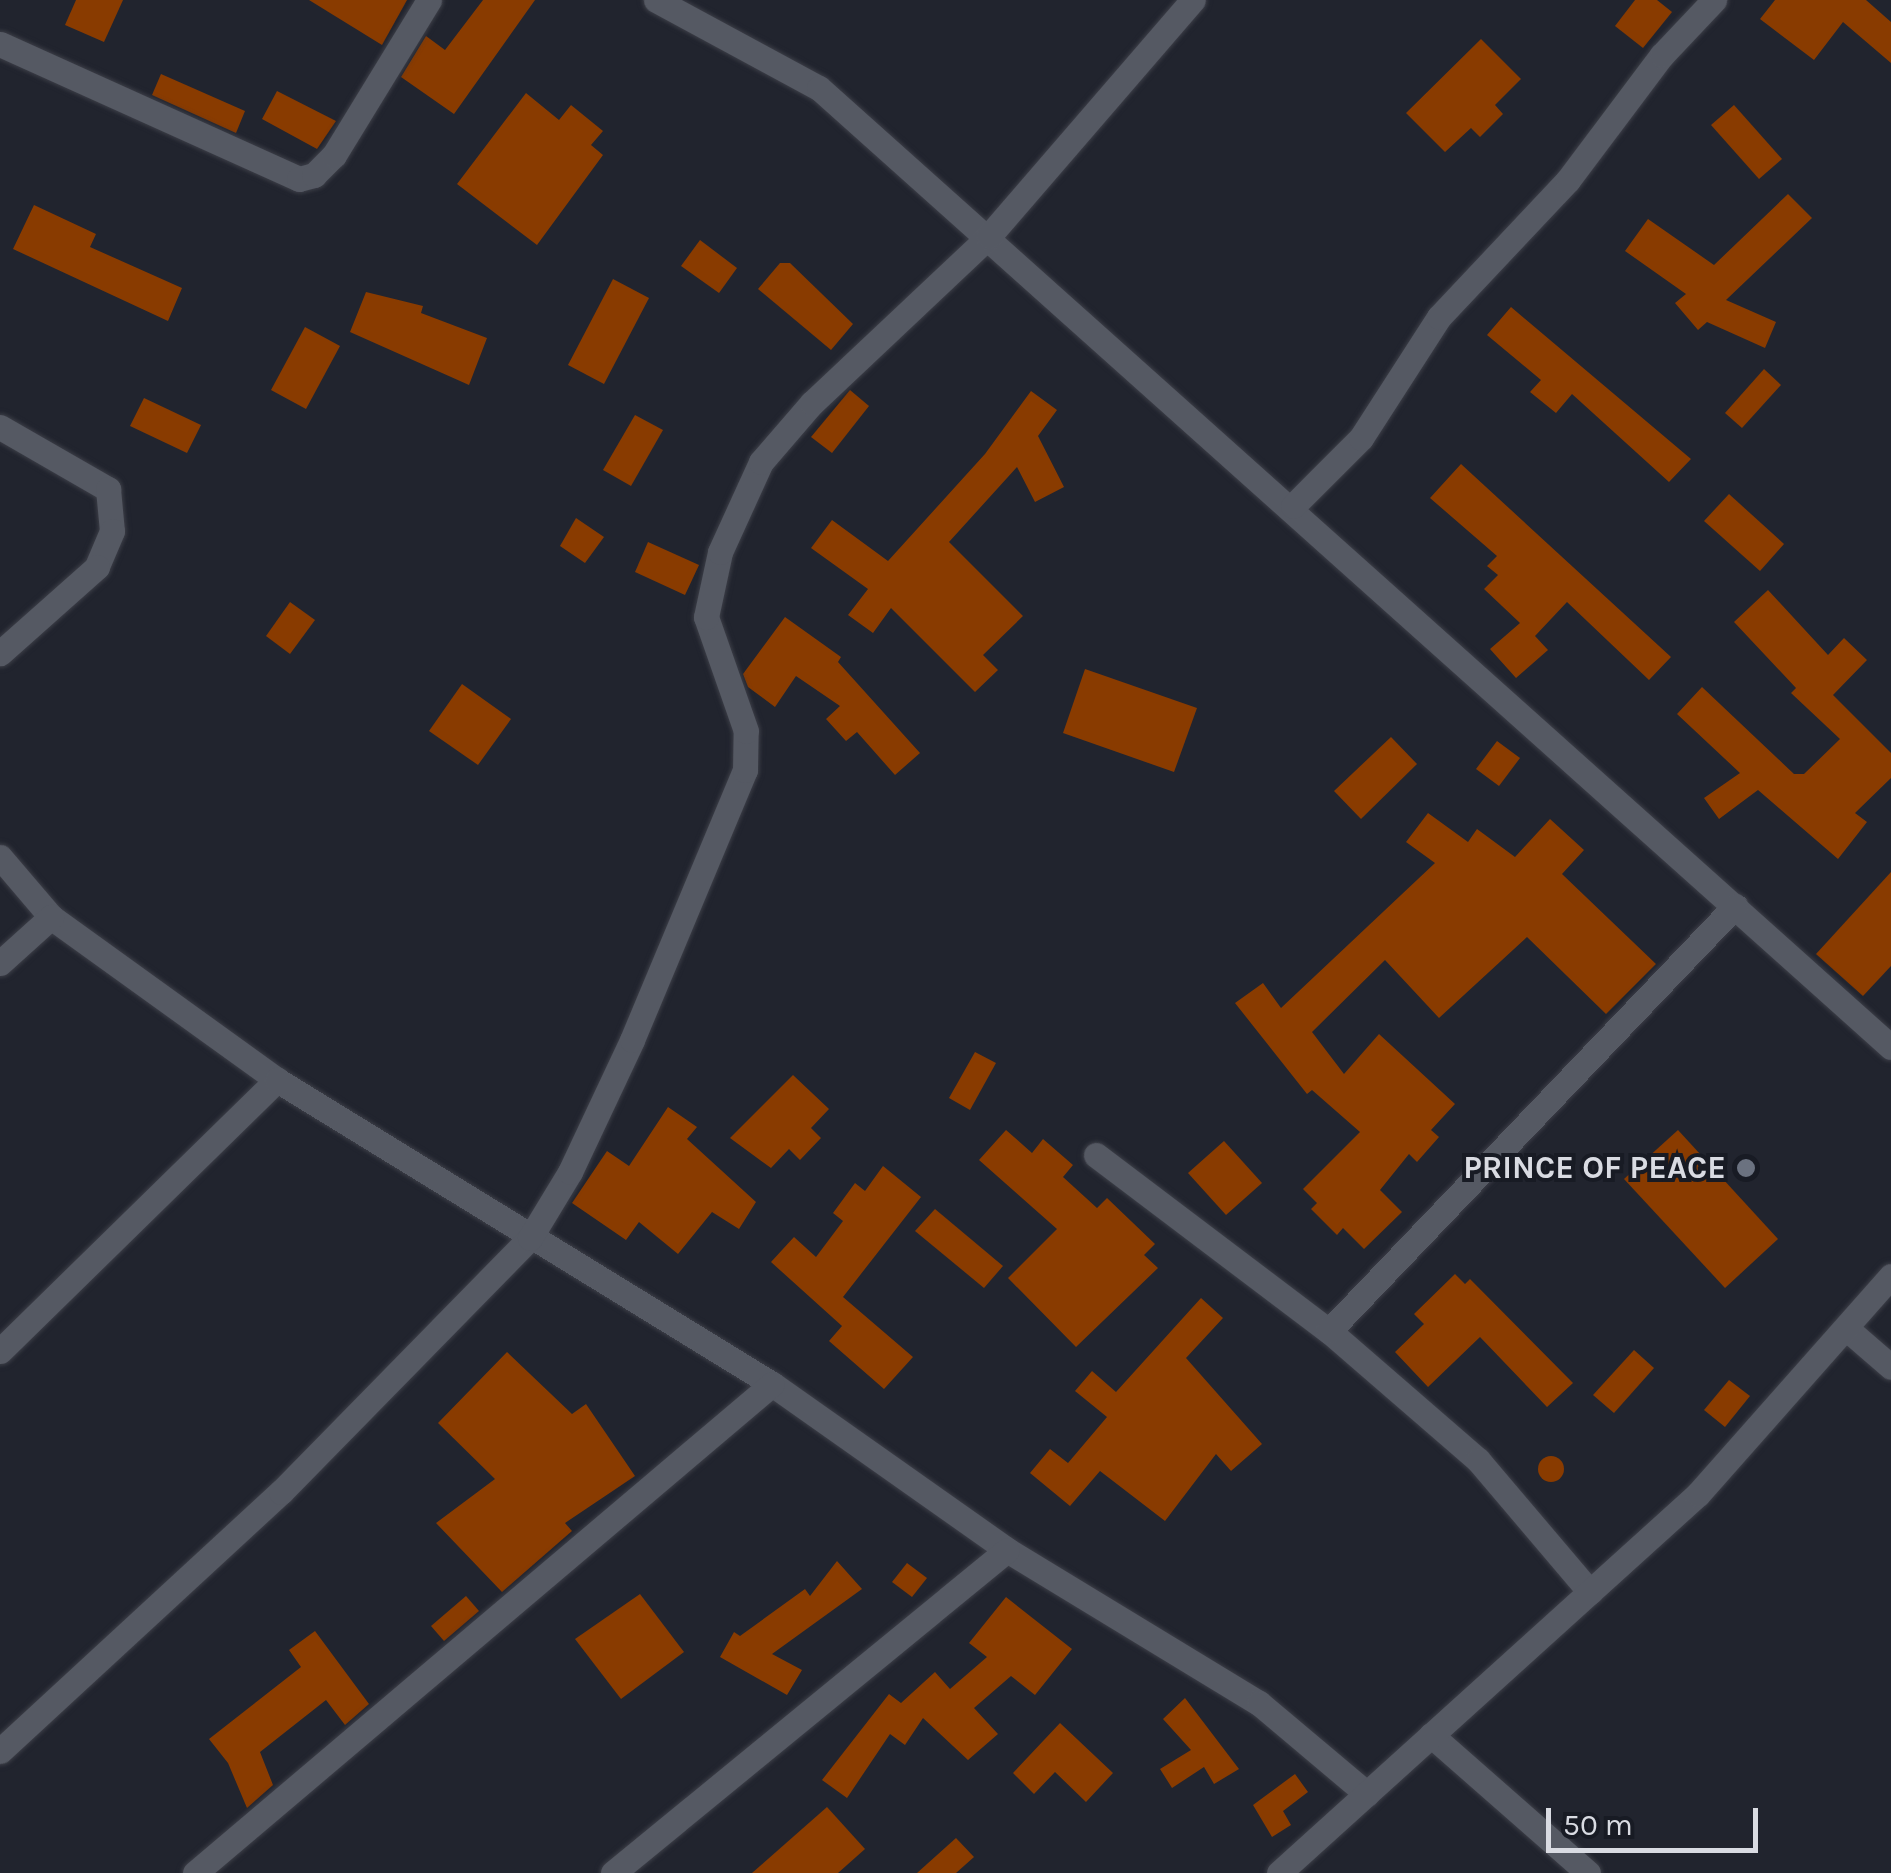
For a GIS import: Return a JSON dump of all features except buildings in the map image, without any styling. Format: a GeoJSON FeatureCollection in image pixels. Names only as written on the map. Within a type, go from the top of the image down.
{"type":"FeatureCollection","features":[{"type":"Feature","properties":{"kind":"street"},"geometry":{"type":"LineString","coordinates":[[0,44],[299,179],[314,175],[334,155],[429,0]]}},
{"type":"Feature","properties":{"kind":"street"},"geometry":{"type":"LineString","coordinates":[[656,0],[820,88],[1293,506],[1891,1047]]}},
{"type":"Feature","properties":{"kind":"street"},"geometry":{"type":"LineString","coordinates":[[0,1751],[281,1492],[530,1238],[570,1172],[632,1040],[746,770],[746,731],[706,617],[720,552],[761,462],[812,403],[989,236],[1193,0]]}},
{"type":"Feature","properties":{"kind":"street"},"geometry":{"type":"LineString","coordinates":[[1293,506],[1361,438],[1439,317],[1568,180],[1662,55],[1714,0]]}},
{"type":"Feature","properties":{"kind":"street"},"geometry":{"type":"LineString","coordinates":[[0,427],[108,489],[112,531],[97,567],[0,653]]}},
{"type":"Feature","properties":{"kind":"street"},"geometry":{"type":"LineString","coordinates":[[0,857],[50,917],[277,1080],[772,1384],[1006,1550],[1259,1702],[1367,1794]]}},
{"type":"Feature","properties":{"kind":"street"},"geometry":{"type":"LineString","coordinates":[[1328,1331],[1736,906]]}},
{"type":"Feature","properties":{"kind":"street"},"geometry":{"type":"LineString","coordinates":[[0,963],[50,917]]}},
{"type":"Feature","properties":{"kind":"street"},"geometry":{"type":"LineString","coordinates":[[0,1351],[277,1080]]}},
{"type":"Feature","properties":{"kind":"street"},"geometry":{"type":"LineString","coordinates":[[1096,1155],[1328,1331],[1478,1460],[1590,1592]]}},
{"type":"Feature","properties":{"kind":"street"},"geometry":{"type":"LineString","coordinates":[[1279,1873],[1698,1494],[1891,1276]]}},
{"type":"Feature","properties":{"kind":"street"},"geometry":{"type":"LineString","coordinates":[[1847,1329],[1891,1367]]}},
{"type":"Feature","properties":{"kind":"street"},"geometry":{"type":"LineString","coordinates":[[195,1873],[772,1384]]}},
{"type":"Feature","properties":{"kind":"street"},"geometry":{"type":"LineString","coordinates":[[613,1873],[1006,1550]]}},
{"type":"Feature","properties":{"kind":"street"},"geometry":{"type":"LineString","coordinates":[[1431,1735],[1588,1873]]}},
{"type":"Feature","properties":{"kind":"place","name":"PRINCE OF PEACE"},"geometry":{"type":"Point","coordinates":[1746,1168]}}]}
